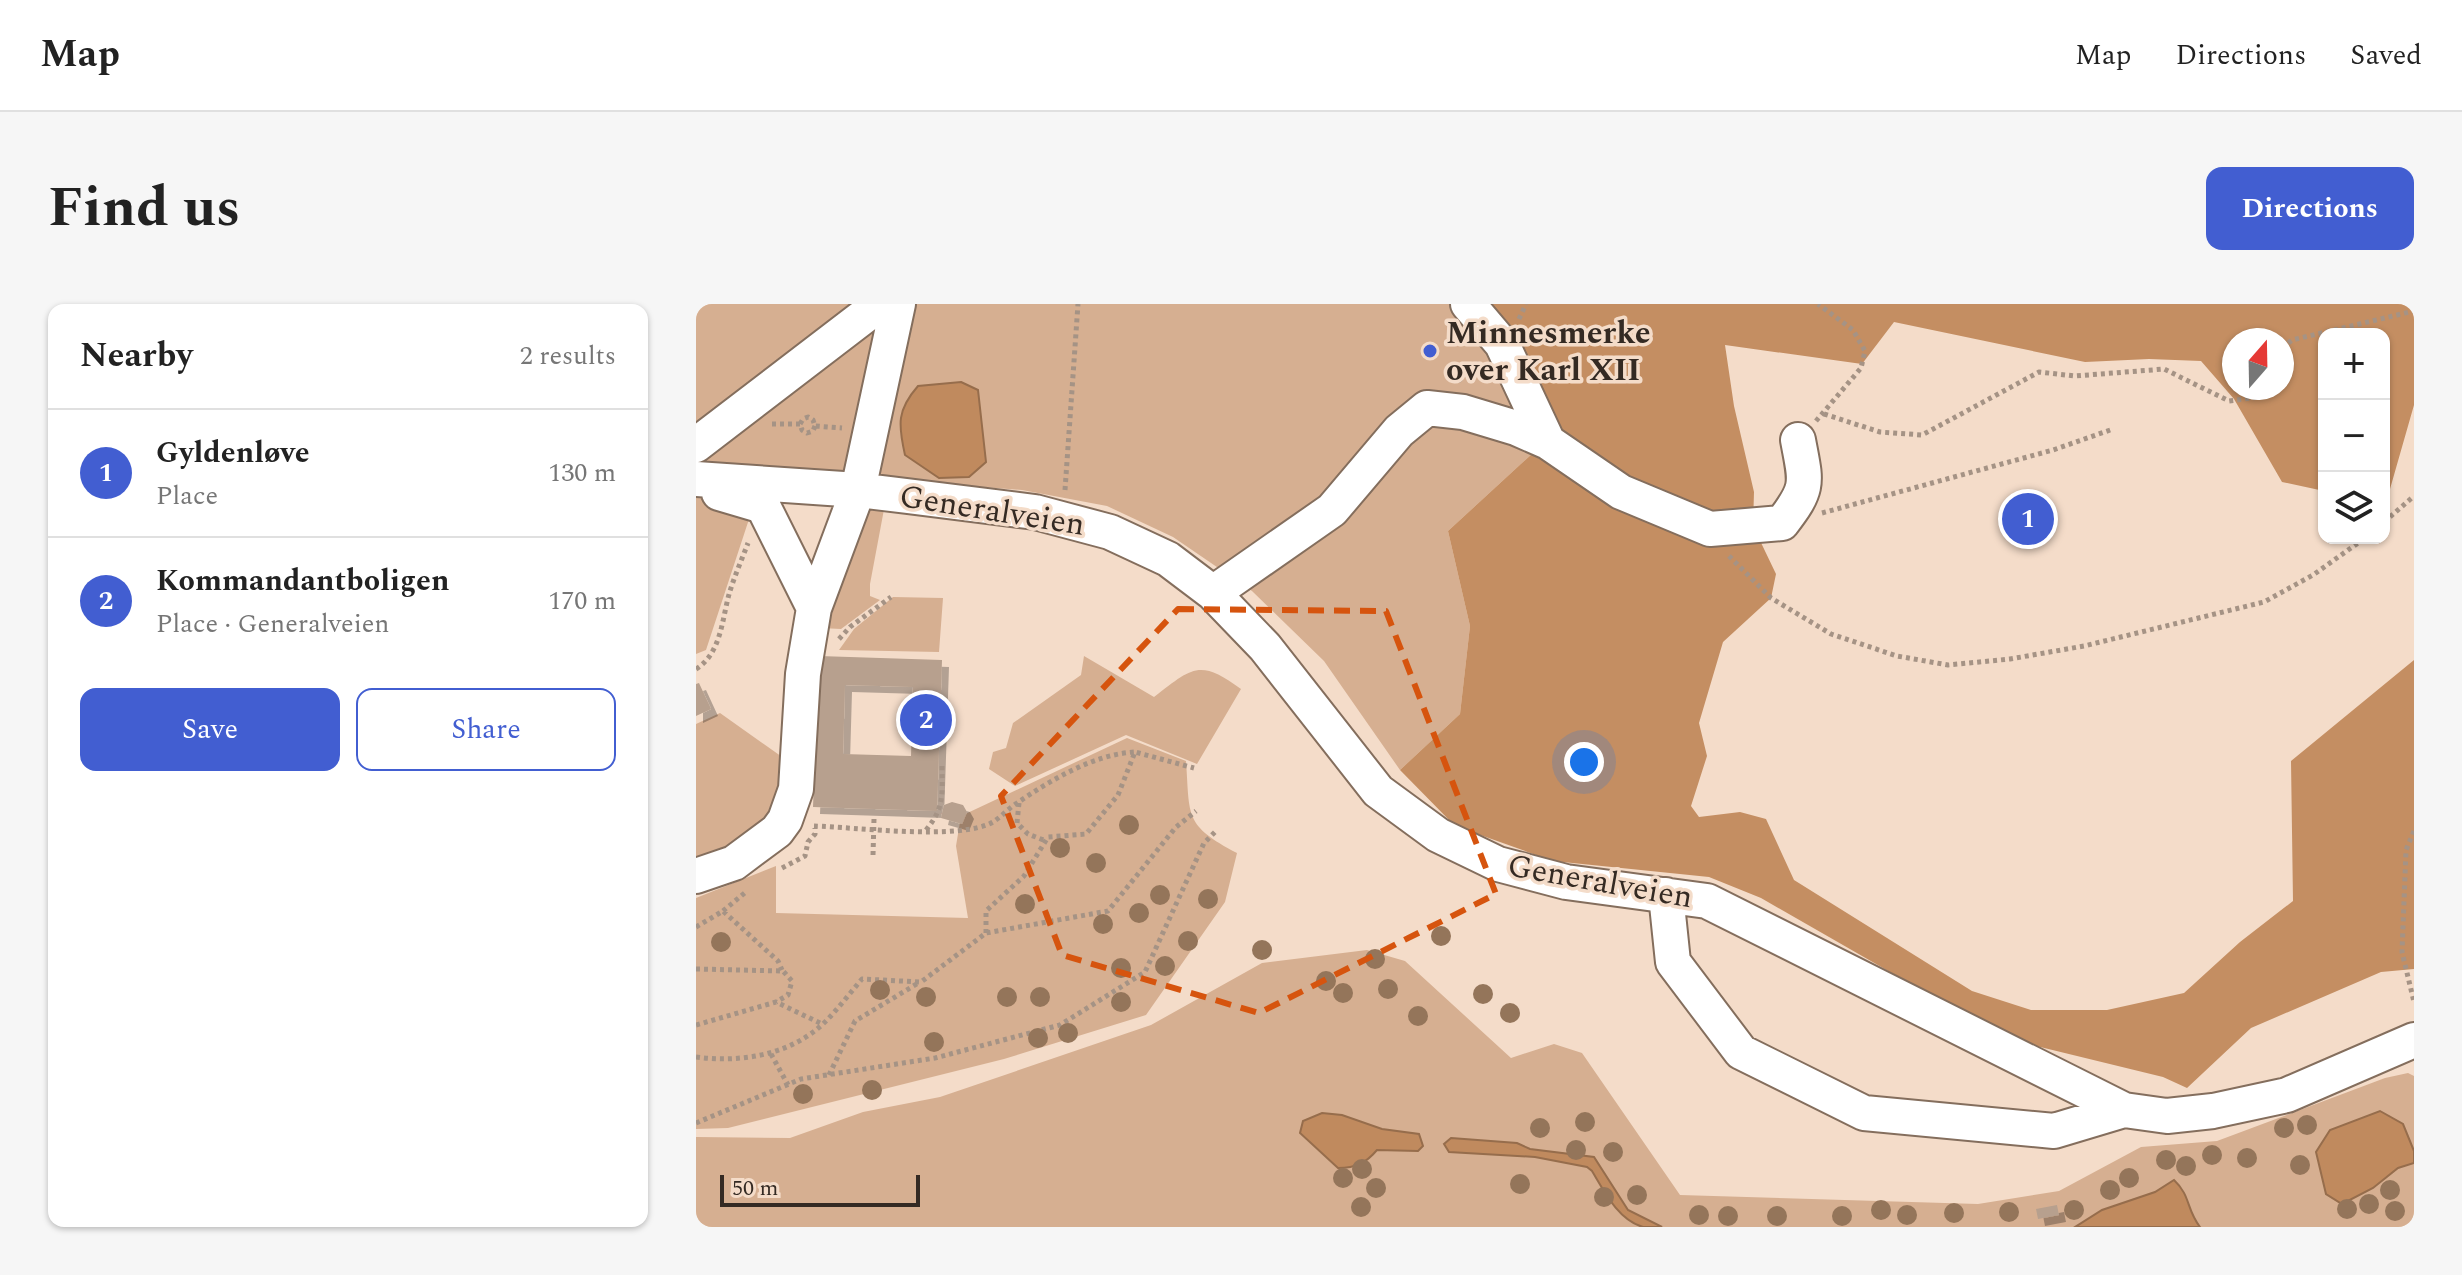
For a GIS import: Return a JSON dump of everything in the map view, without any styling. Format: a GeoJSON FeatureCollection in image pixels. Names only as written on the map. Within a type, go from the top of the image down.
{"type":"FeatureCollection","features":[{"type":"Feature","properties":{"kind":"street"},"geometry":{"type":"LineString","coordinates":[[696,445],[880,304]]}},
{"type":"Feature","properties":{"kind":"street","name":"Generalveien"},"geometry":{"type":"LineString","coordinates":[[696,876],[734,863],[777,831],[786,817],[796,789],[803,674],[814,608],[858,490],[898,304]]}},
{"type":"Feature","properties":{"kind":"street"},"geometry":{"type":"LineString","coordinates":[[1468,304],[1502,344],[1548,442]]}},
{"type":"Feature","properties":{"kind":"street"},"geometry":{"type":"LineString","coordinates":[[1213,593],[1332,510],[1399,431],[1427,408],[1463,412],[1516,428],[1548,442],[1621,492],[1710,529],[1782,523],[1801,499],[1806,482],[1798,440]]}},
{"type":"Feature","properties":{"kind":"street"},"geometry":{"type":"LineString","coordinates":[[696,479],[858,490]]}},
{"type":"Feature","properties":{"kind":"street"},"geometry":{"type":"LineString","coordinates":[[696,486],[763,506],[814,608]]}},
{"type":"Feature","properties":{"kind":"street","name":"Generalveien"},"geometry":{"type":"LineString","coordinates":[[858,490],[1035,512],[1110,532],[1168,559],[1213,593],[1265,647],[1378,791],[1438,835],[1498,864],[1566,882],[1707,901],[2124,1110],[2167,1116],[2213,1111],[2287,1095],[2414,1040]]}},
{"type":"Feature","properties":{"kind":"street"},"geometry":{"type":"LineString","coordinates":[[1666,895],[1673,962],[1741,1052],[1864,1113],[2054,1131],[2124,1110]]}},
{"type":"Feature","properties":{"kind":"path"},"geometry":{"type":"LineString","coordinates":[[1063,519],[1078,304]]}},
{"type":"Feature","properties":{"kind":"path"},"geometry":{"type":"LineString","coordinates":[[1798,440],[1824,414],[1861,368],[1865,351],[1853,330],[1818,304]]}},
{"type":"Feature","properties":{"kind":"path"},"geometry":{"type":"LineString","coordinates":[[2294,340],[2414,311]]}},
{"type":"Feature","properties":{"kind":"path"},"geometry":{"type":"LineString","coordinates":[[1427,408],[1502,344]]}},
{"type":"Feature","properties":{"kind":"path"},"geometry":{"type":"LineString","coordinates":[[1824,414],[1880,432],[1922,435],[2039,372],[2075,376],[2164,369],[2222,398]]}},
{"type":"Feature","properties":{"kind":"path"},"geometry":{"type":"LineString","coordinates":[[1782,523],[2053,450],[2113,429]]}},
{"type":"Feature","properties":{"kind":"path"},"geometry":{"type":"LineString","coordinates":[[2390,517],[2414,496]]}},
{"type":"Feature","properties":{"kind":"path"},"geometry":{"type":"LineString","coordinates":[[696,669],[705,664],[715,648],[731,589],[751,537],[769,517]]}},
{"type":"Feature","properties":{"kind":"path"},"geometry":{"type":"LineString","coordinates":[[1710,529],[1726,553],[1771,598],[1831,634],[1897,656],[1948,665],[2010,659],[2084,646],[2264,602],[2313,575],[2357,544]]}},
{"type":"Feature","properties":{"kind":"path"},"geometry":{"type":"LineString","coordinates":[[831,647],[850,627],[891,597]]}},
{"type":"Feature","properties":{"kind":"path"},"geometry":{"type":"LineString","coordinates":[[786,817],[814,826],[948,831],[992,823],[1019,801],[1060,776],[1118,752],[1135,752],[1194,768]]}},
{"type":"Feature","properties":{"kind":"path"},"geometry":{"type":"LineString","coordinates":[[986,933],[986,911],[1024,876],[1048,837],[1086,834],[1118,795],[1135,752]]}},
{"type":"Feature","properties":{"kind":"path"},"geometry":{"type":"LineString","coordinates":[[926,830],[941,807],[942,766]]}},
{"type":"Feature","properties":{"kind":"path"},"geometry":{"type":"LineString","coordinates":[[1019,801],[1017,823],[1028,834],[1046,841]]}},
{"type":"Feature","properties":{"kind":"path"},"geometry":{"type":"LineString","coordinates":[[829,1075],[855,1021],[921,982],[986,933],[1108,911],[1176,827],[1196,811]]}},
{"type":"Feature","properties":{"kind":"path"},"geometry":{"type":"LineString","coordinates":[[873,855],[874,819]]}},
{"type":"Feature","properties":{"kind":"path"},"geometry":{"type":"LineString","coordinates":[[696,1123],[801,1079],[935,1058],[1060,1025],[1145,972],[1204,843],[1216,831]]}},
{"type":"Feature","properties":{"kind":"path"},"geometry":{"type":"LineString","coordinates":[[2414,831],[2406,850],[2402,952],[2414,1002]]}},
{"type":"Feature","properties":{"kind":"path"},"geometry":{"type":"LineString","coordinates":[[696,927],[723,911],[778,961],[792,981],[788,995],[776,1002],[696,1025]]}},
{"type":"Feature","properties":{"kind":"path"},"geometry":{"type":"LineString","coordinates":[[696,969],[783,971]]}},
{"type":"Feature","properties":{"kind":"path"},"geometry":{"type":"LineString","coordinates":[[696,1057],[723,1060],[771,1054],[823,1024],[862,979],[921,982]]}},
{"type":"Feature","properties":{"kind":"path"},"geometry":{"type":"LineString","coordinates":[[776,1002],[823,1024]]}},
{"type":"Feature","properties":{"kind":"path"},"geometry":{"type":"LineString","coordinates":[[771,1054],[788,1085]]}},
{"type":"Feature","properties":{"kind":"highlighted area"},"geometry":{"type":"Polygon","coordinates":[[[1178,609],[1386,611],[1496,894],[1259,1013],[1062,955],[1001,796],[1178,609]]]}},
{"type":"Feature","properties":{"kind":"shaded area"},"geometry":{"type":"Polygon","coordinates":[[[696,304],[864,304],[696,428],[696,304]]]}},
{"type":"Feature","properties":{"kind":"shaded area"},"geometry":{"type":"Polygon","coordinates":[[[888,304],[1491,304],[1559,429],[1448,531],[1470,626],[1460,714],[1400,770],[1324,661],[1252,591],[1173,537],[1107,506],[1022,490],[696,465],[696,456],[888,304]]]}},
{"type":"Feature","properties":{"kind":"shaded area"},"geometry":{"type":"Polygon","coordinates":[[[1491,304],[2414,304],[2414,405],[2390,489],[2390,328],[2318,328],[2318,490],[2282,482],[2235,400],[2294,400],[2294,328],[2222,328],[2222,385],[2201,361],[2149,359],[2085,362],[1894,322],[1862,364],[1725,345],[1734,406],[1754,492],[1753,526],[1776,574],[1771,598],[1723,642],[1699,723],[1707,756],[1691,806],[1699,817],[1740,812],[1766,819],[1794,880],[1972,991],[2031,1010],[2107,1010],[2184,993],[2240,942],[2293,901],[2291,761],[2414,660],[2414,969],[2381,972],[2251,1028],[2187,1088],[2163,1077],[2024,1043],[1890,972],[1761,898],[1709,877],[1553,861],[1455,826],[1400,770],[1460,714],[1470,626],[1448,531],[1559,429],[1491,304]]]}},
{"type":"Feature","properties":{"kind":"shaded area"},"geometry":{"type":"Polygon","coordinates":[[[961,382],[978,390],[986,462],[969,477],[939,478],[905,455],[901,418],[906,403],[918,386],[961,382]]]}},
{"type":"Feature","properties":{"kind":"shaded area"},"geometry":{"type":"Polygon","coordinates":[[[696,494],[753,507],[706,650],[696,654],[696,494]]]}},
{"type":"Feature","properties":{"kind":"shaded area"},"geometry":{"type":"Polygon","coordinates":[[[863,503],[885,504],[870,584],[870,596],[880,600],[841,629],[821,628],[863,503]]]}},
{"type":"Feature","properties":{"kind":"shaded area"},"geometry":{"type":"Polygon","coordinates":[[[893,597],[943,598],[939,652],[839,650],[854,629],[893,597]]]}},
{"type":"Feature","properties":{"kind":"shaded area"},"geometry":{"type":"Polygon","coordinates":[[[1084,656],[1154,697],[1196,670],[1215,673],[1241,689],[1197,764],[1126,735],[1015,786],[989,769],[993,752],[1006,748],[1013,723],[1081,675],[1084,656]]]}},
{"type":"Feature","properties":{"kind":"shaded area"},"geometry":{"type":"Polygon","coordinates":[[[720,713],[785,759],[774,809],[744,840],[696,865],[696,724],[720,713]]]}},
{"type":"Feature","properties":{"kind":"shaded area"},"geometry":{"type":"Polygon","coordinates":[[[1127,738],[1186,761],[1193,818],[1207,835],[1237,853],[1225,902],[1146,1015],[1004,1059],[728,1128],[696,1129],[696,898],[776,866],[776,913],[968,918],[956,846],[961,816],[1127,738]]]}},
{"type":"Feature","properties":{"kind":"shaded area"},"geometry":{"type":"Polygon","coordinates":[[[1367,950],[1405,961],[1511,1058],[1554,1044],[1582,1053],[1680,1195],[1978,1204],[2059,1191],[2141,1147],[2217,1141],[2385,1078],[2408,1073],[2414,1076],[2414,1227],[696,1227],[696,1137],[790,1138],[863,1112],[940,1097],[1151,1025],[1262,963],[1367,950]]]}},
{"type":"Feature","properties":{"kind":"shaded area"},"geometry":{"type":"Polygon","coordinates":[[[2380,1111],[2403,1124],[2414,1151],[2414,1163],[2398,1168],[2373,1188],[2342,1204],[2326,1194],[2316,1152],[2330,1130],[2380,1111]]]}},
{"type":"Feature","properties":{"kind":"shaded area"},"geometry":{"type":"Polygon","coordinates":[[[1322,1113],[1342,1115],[1382,1129],[1419,1134],[1423,1146],[1418,1151],[1377,1150],[1360,1164],[1338,1168],[1300,1133],[1303,1121],[1322,1113]]]}},
{"type":"Feature","properties":{"kind":"shaded area"},"geometry":{"type":"Polygon","coordinates":[[[1451,1138],[1517,1143],[1530,1149],[1594,1157],[1628,1210],[1662,1227],[1643,1227],[1626,1218],[1587,1167],[1535,1157],[1449,1152],[1444,1144],[1451,1138]]]}},
{"type":"Feature","properties":{"kind":"shaded area"},"geometry":{"type":"Polygon","coordinates":[[[2174,1180],[2200,1227],[2075,1227],[2102,1210],[2155,1192],[2174,1180]]]}},
{"type":"Feature","properties":{"kind":"building"},"geometry":{"type":"Polygon","coordinates":[[[819,656],[942,660],[937,811],[813,807],[819,656]],[[845,685],[843,754],[911,756],[913,687],[845,685]]]}},
{"type":"Feature","properties":{"kind":"building"},"geometry":{"type":"Polygon","coordinates":[[[699,683],[711,709],[696,716],[696,684],[699,683]]]}},
{"type":"Feature","properties":{"kind":"building"},"geometry":{"type":"Polygon","coordinates":[[[952,802],[963,805],[967,812],[962,824],[941,818],[944,805],[952,802]]]}},
{"type":"Feature","properties":{"kind":"building"},"geometry":{"type":"Polygon","coordinates":[[[2057,1205],[2059,1215],[2038,1219],[2036,1209],[2057,1205]]]}},
{"type":"Feature","properties":{"kind":"place","name":"Minnesmerke over Karl XII"},"geometry":{"type":"Point","coordinates":[1430,351]}},
{"type":"Feature","properties":{"kind":"place","name":"Gyldenløve"},"geometry":{"type":"Point","coordinates":[2028,519]}},
{"type":"Feature","properties":{"kind":"place","name":"Kommandantboligen"},"geometry":{"type":"Point","coordinates":[926,720]}}]}
